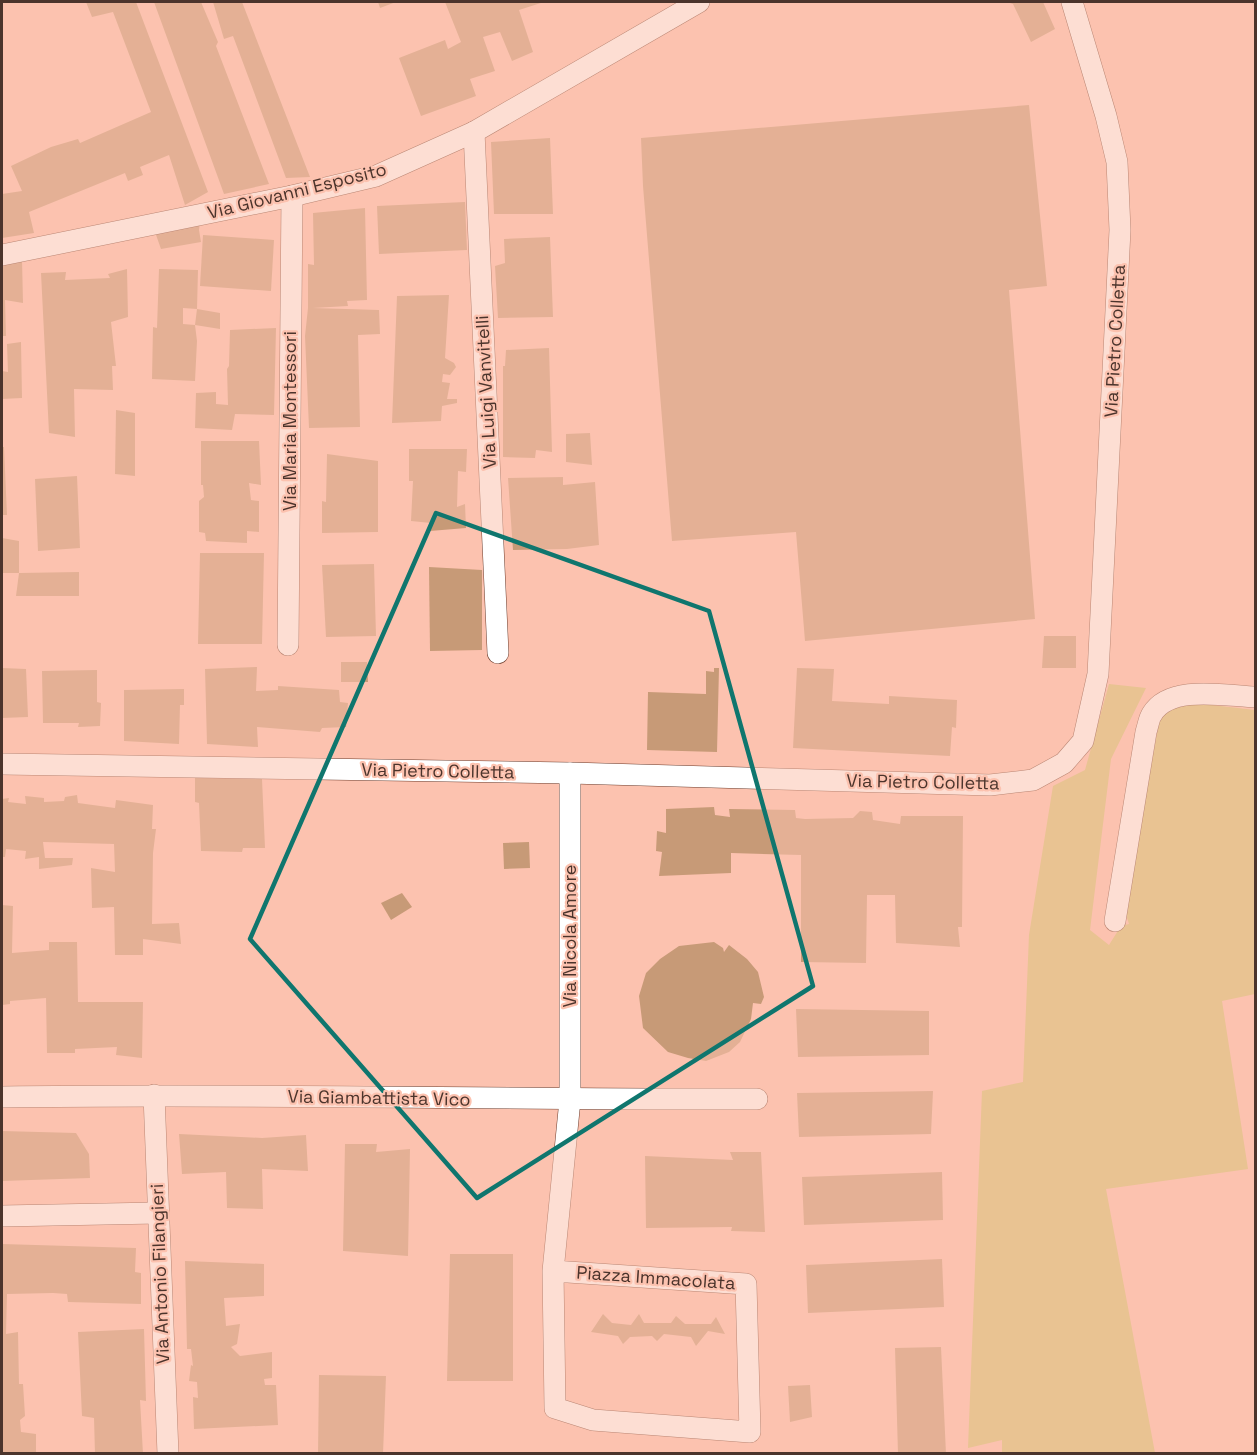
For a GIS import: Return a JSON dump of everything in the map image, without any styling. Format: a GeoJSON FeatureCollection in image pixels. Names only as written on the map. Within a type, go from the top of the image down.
{"type":"FeatureCollection","features":[{"type":"Feature","properties":{"kind":"street","name":"Via Giovanni Esposito"},"geometry":{"type":"LineString","coordinates":[[2,255],[292,196],[376,176],[474,132],[699,2]]}},
{"type":"Feature","properties":{"kind":"street","name":"Via Pietro Colletta"},"geometry":{"type":"LineString","coordinates":[[2,764],[570,773],[990,785],[1033,780],[1064,763],[1083,741],[1098,674],[1120,230],[1114,151],[1107,116],[1072,2]]}},
{"type":"Feature","properties":{"kind":"street","name":"Via Luigi Vanvitelli"},"geometry":{"type":"LineString","coordinates":[[474,132],[498,653]]}},
{"type":"Feature","properties":{"kind":"street","name":"Via Maria Montessori"},"geometry":{"type":"LineString","coordinates":[[288,645],[292,196]]}},
{"type":"Feature","properties":{"kind":"street"},"geometry":{"type":"LineString","coordinates":[[1115,921],[1146,732],[1152,714],[1168,698],[1192,694],[1256,697]]}},
{"type":"Feature","properties":{"kind":"street","name":"Via Nicola Amore"},"geometry":{"type":"LineString","coordinates":[[570,773],[570,1100]]}},
{"type":"Feature","properties":{"kind":"street","name":"Via Giambattista Vico"},"geometry":{"type":"LineString","coordinates":[[2,1097],[154,1095],[570,1100],[757,1099]]}},
{"type":"Feature","properties":{"kind":"street","name":"Via Antonio Filangieri"},"geometry":{"type":"LineString","coordinates":[[154,1095],[168,1454]]}},
{"type":"Feature","properties":{"kind":"street","name":"Piazza Immacolata"},"geometry":{"type":"LineString","coordinates":[[554,1271],[746,1284],[750,1431],[593,1420],[555,1408],[554,1271],[570,1100]]}},
{"type":"Feature","properties":{"kind":"street"},"geometry":{"type":"LineString","coordinates":[[2,1216],[157,1213]]}},
{"type":"Feature","properties":{"kind":"highlighted area"},"geometry":{"type":"Polygon","coordinates":[[[436,513],[709,611],[813,986],[477,1198],[250,939],[436,513]]]}},
{"type":"Feature","properties":{"kind":"shaded area"},"geometry":{"type":"Polygon","coordinates":[[[1109,684],[1146,688],[1111,759],[1090,930],[1109,945],[1121,926],[1129,924],[1124,908],[1161,712],[1195,703],[1255,710],[1255,994],[1222,1001],[1248,1169],[1106,1189],[1155,1453],[1002,1453],[1002,1440],[968,1448],[982,1091],[1023,1082],[1029,935],[1053,786],[1085,770],[1109,684]]]}},
{"type":"Feature","properties":{"kind":"building"},"geometry":{"type":"Polygon","coordinates":[[[86,2],[136,2],[208,192],[185,205],[169,155],[140,167],[143,175],[128,181],[125,173],[29,212],[34,233],[2,238],[2,194],[22,191],[11,166],[51,147],[78,139],[80,143],[151,112],[113,12],[92,17],[86,2]]]}},
{"type":"Feature","properties":{"kind":"building"},"geometry":{"type":"Polygon","coordinates":[[[154,2],[201,2],[218,42],[216,46],[269,184],[224,194],[154,2]]]}},
{"type":"Feature","properties":{"kind":"building"},"geometry":{"type":"Polygon","coordinates":[[[213,2],[242,2],[310,177],[286,178],[233,36],[224,39],[213,2]]]}},
{"type":"Feature","properties":{"kind":"building"},"geometry":{"type":"Polygon","coordinates":[[[378,2],[396,2],[380,8],[378,2]]]}},
{"type":"Feature","properties":{"kind":"building"},"geometry":{"type":"Polygon","coordinates":[[[445,2],[544,2],[519,10],[533,52],[512,61],[500,32],[483,37],[495,71],[470,79],[476,96],[421,116],[399,58],[445,40],[448,49],[461,42],[445,2]]]}},
{"type":"Feature","properties":{"kind":"building"},"geometry":{"type":"Polygon","coordinates":[[[1007,2],[1043,2],[1055,29],[1031,42],[1013,4],[1007,2]]]}},
{"type":"Feature","properties":{"kind":"building"},"geometry":{"type":"Polygon","coordinates":[[[1029,105],[1047,286],[1009,290],[1035,619],[805,641],[796,532],[672,541],[641,138],[1029,105]]]}},
{"type":"Feature","properties":{"kind":"building"},"geometry":{"type":"Polygon","coordinates":[[[550,138],[553,214],[494,214],[491,142],[550,138]]]}},
{"type":"Feature","properties":{"kind":"building"},"geometry":{"type":"Polygon","coordinates":[[[465,202],[467,250],[379,254],[377,206],[465,202]]]}},
{"type":"Feature","properties":{"kind":"building"},"geometry":{"type":"Polygon","coordinates":[[[365,208],[367,300],[347,301],[348,306],[313,308],[379,310],[380,334],[358,335],[360,427],[309,428],[305,336],[308,308],[308,264],[314,265],[313,213],[365,208]]]}},
{"type":"Feature","properties":{"kind":"building"},"geometry":{"type":"Polygon","coordinates":[[[200,222],[201,242],[161,249],[155,232],[200,222]]]}},
{"type":"Feature","properties":{"kind":"building"},"geometry":{"type":"Polygon","coordinates":[[[203,235],[274,240],[271,291],[200,286],[203,235]]]}},
{"type":"Feature","properties":{"kind":"building"},"geometry":{"type":"Polygon","coordinates":[[[550,237],[553,317],[498,318],[495,266],[505,263],[504,239],[550,237]]]}},
{"type":"Feature","properties":{"kind":"building"},"geometry":{"type":"Polygon","coordinates":[[[22,259],[23,303],[5,300],[6,336],[2,336],[2,261],[22,259]]]}},
{"type":"Feature","properties":{"kind":"building"},"geometry":{"type":"Polygon","coordinates":[[[127,269],[128,317],[111,322],[116,366],[112,366],[113,390],[74,389],[75,437],[49,433],[41,273],[66,272],[65,280],[110,278],[108,274],[127,269]]]}},
{"type":"Feature","properties":{"kind":"building"},"geometry":{"type":"Polygon","coordinates":[[[159,269],[198,270],[197,309],[183,308],[183,324],[195,325],[197,341],[195,381],[152,379],[153,327],[157,328],[159,269]]]}},
{"type":"Feature","properties":{"kind":"building"},"geometry":{"type":"Polygon","coordinates":[[[449,295],[445,358],[454,363],[456,367],[450,375],[443,374],[442,382],[450,383],[447,399],[457,399],[457,403],[442,406],[441,421],[392,423],[397,296],[449,295]]]}},
{"type":"Feature","properties":{"kind":"building"},"geometry":{"type":"Polygon","coordinates":[[[197,309],[220,313],[220,329],[195,325],[197,309]]]}},
{"type":"Feature","properties":{"kind":"building"},"geometry":{"type":"Polygon","coordinates":[[[276,328],[274,415],[235,414],[232,430],[195,428],[196,393],[216,392],[216,404],[228,405],[227,369],[230,330],[276,328]]]}},
{"type":"Feature","properties":{"kind":"building"},"geometry":{"type":"Polygon","coordinates":[[[21,342],[22,398],[2,399],[2,371],[8,372],[7,344],[21,342]]]}},
{"type":"Feature","properties":{"kind":"building"},"geometry":{"type":"Polygon","coordinates":[[[549,348],[552,452],[536,450],[535,458],[503,457],[503,366],[505,366],[506,350],[549,348]]]}},
{"type":"Feature","properties":{"kind":"building"},"geometry":{"type":"Polygon","coordinates":[[[116,410],[135,413],[135,476],[115,474],[116,410]]]}},
{"type":"Feature","properties":{"kind":"building"},"geometry":{"type":"Polygon","coordinates":[[[590,433],[592,465],[566,462],[566,434],[590,433]]]}},
{"type":"Feature","properties":{"kind":"building"},"geometry":{"type":"Polygon","coordinates":[[[201,441],[259,441],[261,485],[249,483],[251,500],[259,501],[259,532],[247,531],[247,543],[206,541],[205,533],[199,532],[199,501],[204,497],[203,485],[201,485],[201,441]]]}},
{"type":"Feature","properties":{"kind":"building"},"geometry":{"type":"Polygon","coordinates":[[[2,447],[4,447],[7,515],[2,515],[2,447]]]}},
{"type":"Feature","properties":{"kind":"building"},"geometry":{"type":"Polygon","coordinates":[[[409,449],[467,449],[466,472],[458,471],[457,507],[465,504],[466,528],[430,531],[431,523],[411,521],[413,481],[409,481],[409,449]]]}},
{"type":"Feature","properties":{"kind":"building"},"geometry":{"type":"Polygon","coordinates":[[[327,454],[378,461],[378,532],[322,533],[322,501],[326,502],[327,454]]]}},
{"type":"Feature","properties":{"kind":"building"},"geometry":{"type":"Polygon","coordinates":[[[77,476],[80,548],[38,551],[35,479],[77,476]]]}},
{"type":"Feature","properties":{"kind":"building"},"geometry":{"type":"Polygon","coordinates":[[[563,477],[563,485],[595,482],[599,545],[567,549],[513,550],[508,478],[563,477]]]}},
{"type":"Feature","properties":{"kind":"building"},"geometry":{"type":"Polygon","coordinates":[[[2,538],[19,541],[19,573],[2,573],[2,538]]]}},
{"type":"Feature","properties":{"kind":"building"},"geometry":{"type":"Polygon","coordinates":[[[200,553],[264,553],[262,644],[198,644],[200,553]]]}},
{"type":"Feature","properties":{"kind":"building"},"geometry":{"type":"Polygon","coordinates":[[[374,564],[376,636],[326,637],[322,565],[374,564]]]}},
{"type":"Feature","properties":{"kind":"building"},"geometry":{"type":"Polygon","coordinates":[[[429,567],[482,570],[482,650],[430,651],[429,567]]]}},
{"type":"Feature","properties":{"kind":"building"},"geometry":{"type":"Polygon","coordinates":[[[79,572],[79,596],[16,596],[19,573],[79,572]]]}},
{"type":"Feature","properties":{"kind":"building"},"geometry":{"type":"Polygon","coordinates":[[[1044,636],[1076,636],[1076,668],[1042,668],[1044,636]]]}},
{"type":"Feature","properties":{"kind":"building"},"geometry":{"type":"Polygon","coordinates":[[[341,662],[367,662],[368,682],[341,682],[341,662]]]}},
{"type":"Feature","properties":{"kind":"building"},"geometry":{"type":"Polygon","coordinates":[[[257,667],[256,691],[278,690],[278,686],[339,690],[340,702],[348,703],[346,727],[322,728],[320,732],[257,727],[258,747],[207,744],[205,669],[257,667]]]}},
{"type":"Feature","properties":{"kind":"building"},"geometry":{"type":"Polygon","coordinates":[[[2,668],[26,669],[28,717],[2,718],[2,668]]]}},
{"type":"Feature","properties":{"kind":"building"},"geometry":{"type":"Polygon","coordinates":[[[714,668],[719,668],[717,752],[647,750],[648,692],[706,694],[706,671],[714,672],[714,668]]]}},
{"type":"Feature","properties":{"kind":"building"},"geometry":{"type":"Polygon","coordinates":[[[797,668],[834,669],[832,701],[889,704],[889,696],[957,700],[956,728],[952,727],[950,756],[793,748],[797,668]]]}},
{"type":"Feature","properties":{"kind":"building"},"geometry":{"type":"Polygon","coordinates":[[[97,670],[97,702],[101,703],[100,726],[78,727],[79,723],[43,723],[42,671],[97,670]]]}},
{"type":"Feature","properties":{"kind":"building"},"geometry":{"type":"Polygon","coordinates":[[[184,689],[184,705],[180,705],[179,744],[124,741],[124,690],[184,689]]]}},
{"type":"Feature","properties":{"kind":"building"},"geometry":{"type":"Polygon","coordinates":[[[195,778],[262,779],[265,848],[243,848],[242,852],[201,851],[199,803],[195,802],[195,778]]]}},
{"type":"Feature","properties":{"kind":"building"},"geometry":{"type":"Polygon","coordinates":[[[77,795],[78,803],[115,808],[116,800],[153,805],[152,829],[156,829],[153,853],[152,924],[179,923],[181,944],[143,939],[143,955],[115,955],[114,907],[92,908],[91,868],[115,872],[114,844],[43,842],[45,858],[73,858],[72,865],[39,869],[39,857],[25,859],[26,851],[6,849],[5,857],[2,857],[2,799],[9,798],[8,802],[26,804],[25,796],[44,798],[44,802],[64,801],[65,797],[77,795]]]}},
{"type":"Feature","properties":{"kind":"building"},"geometry":{"type":"Polygon","coordinates":[[[714,807],[715,815],[730,817],[729,809],[795,810],[796,818],[805,819],[853,818],[860,811],[872,812],[873,820],[900,824],[901,816],[963,816],[962,927],[958,927],[960,947],[896,943],[895,895],[867,895],[866,963],[801,962],[801,855],[731,853],[731,873],[659,876],[662,852],[656,851],[657,831],[666,833],[666,809],[714,807]]]}},
{"type":"Feature","properties":{"kind":"building"},"geometry":{"type":"Polygon","coordinates":[[[529,842],[530,868],[504,869],[503,843],[529,842]]]}},
{"type":"Feature","properties":{"kind":"building"},"geometry":{"type":"Polygon","coordinates":[[[402,893],[412,907],[391,920],[381,903],[402,893]]]}},
{"type":"Feature","properties":{"kind":"building"},"geometry":{"type":"Polygon","coordinates":[[[2,905],[13,906],[12,953],[49,950],[49,942],[77,942],[78,1002],[143,1002],[142,1058],[116,1055],[117,1047],[75,1049],[75,1053],[47,1053],[46,998],[10,1001],[10,1004],[2,1005],[2,905]]]}},
{"type":"Feature","properties":{"kind":"building"},"geometry":{"type":"Polygon","coordinates":[[[714,942],[723,948],[724,952],[729,945],[747,959],[758,972],[764,997],[761,1004],[753,1003],[751,1019],[740,1042],[729,1052],[706,1061],[668,1052],[643,1028],[639,996],[646,973],[660,959],[679,946],[714,942]]]}},
{"type":"Feature","properties":{"kind":"building"},"geometry":{"type":"Polygon","coordinates":[[[796,1009],[929,1011],[929,1055],[798,1057],[796,1009]]]}},
{"type":"Feature","properties":{"kind":"building"},"geometry":{"type":"Polygon","coordinates":[[[933,1091],[931,1134],[799,1137],[797,1093],[933,1091]]]}},
{"type":"Feature","properties":{"kind":"building"},"geometry":{"type":"Polygon","coordinates":[[[2,1131],[76,1133],[89,1154],[90,1178],[2,1181],[2,1131]]]}},
{"type":"Feature","properties":{"kind":"building"},"geometry":{"type":"Polygon","coordinates":[[[179,1134],[262,1138],[306,1135],[308,1171],[262,1169],[263,1209],[227,1208],[226,1172],[182,1174],[179,1134]]]}},
{"type":"Feature","properties":{"kind":"building"},"geometry":{"type":"Polygon","coordinates":[[[345,1144],[377,1144],[376,1152],[410,1149],[408,1256],[343,1251],[345,1144]]]}},
{"type":"Feature","properties":{"kind":"building"},"geometry":{"type":"Polygon","coordinates":[[[730,1152],[761,1152],[765,1232],[731,1231],[732,1227],[646,1228],[645,1156],[733,1160],[730,1152]]]}},
{"type":"Feature","properties":{"kind":"building"},"geometry":{"type":"Polygon","coordinates":[[[942,1172],[943,1220],[804,1225],[802,1177],[942,1172]]]}},
{"type":"Feature","properties":{"kind":"building"},"geometry":{"type":"Polygon","coordinates":[[[2,1244],[136,1248],[135,1272],[141,1273],[141,1304],[68,1302],[67,1294],[7,1294],[6,1334],[18,1332],[19,1384],[23,1384],[25,1416],[20,1420],[21,1432],[36,1434],[36,1454],[2,1454],[2,1244]]]}},
{"type":"Feature","properties":{"kind":"building"},"geometry":{"type":"Polygon","coordinates":[[[450,1254],[513,1254],[513,1381],[447,1381],[450,1254]]]}},
{"type":"Feature","properties":{"kind":"building"},"geometry":{"type":"Polygon","coordinates":[[[942,1259],[944,1307],[808,1313],[806,1265],[942,1259]]]}},
{"type":"Feature","properties":{"kind":"building"},"geometry":{"type":"Polygon","coordinates":[[[185,1261],[264,1264],[264,1296],[224,1298],[226,1326],[240,1324],[237,1344],[231,1347],[240,1356],[272,1352],[272,1378],[264,1379],[265,1385],[276,1385],[278,1425],[194,1429],[193,1397],[198,1398],[197,1382],[189,1381],[191,1365],[193,1366],[191,1349],[187,1349],[185,1261]]]}},
{"type":"Feature","properties":{"kind":"building"},"geometry":{"type":"Polygon","coordinates":[[[603,1314],[612,1323],[631,1325],[639,1314],[644,1323],[671,1323],[676,1316],[685,1324],[711,1324],[716,1317],[725,1334],[708,1331],[696,1346],[691,1337],[664,1334],[657,1341],[652,1336],[630,1337],[623,1344],[618,1336],[591,1332],[603,1314]]]}},
{"type":"Feature","properties":{"kind":"building"},"geometry":{"type":"Polygon","coordinates":[[[144,1329],[146,1401],[140,1400],[143,1454],[95,1454],[94,1418],[82,1416],[78,1332],[144,1329]]]}},
{"type":"Feature","properties":{"kind":"building"},"geometry":{"type":"Polygon","coordinates":[[[941,1347],[946,1454],[898,1454],[895,1348],[941,1347]]]}},
{"type":"Feature","properties":{"kind":"building"},"geometry":{"type":"Polygon","coordinates":[[[319,1375],[386,1376],[383,1454],[318,1454],[319,1375]]]}},
{"type":"Feature","properties":{"kind":"building"},"geometry":{"type":"Polygon","coordinates":[[[810,1385],[812,1417],[790,1422],[788,1386],[810,1385]]]}}]}
